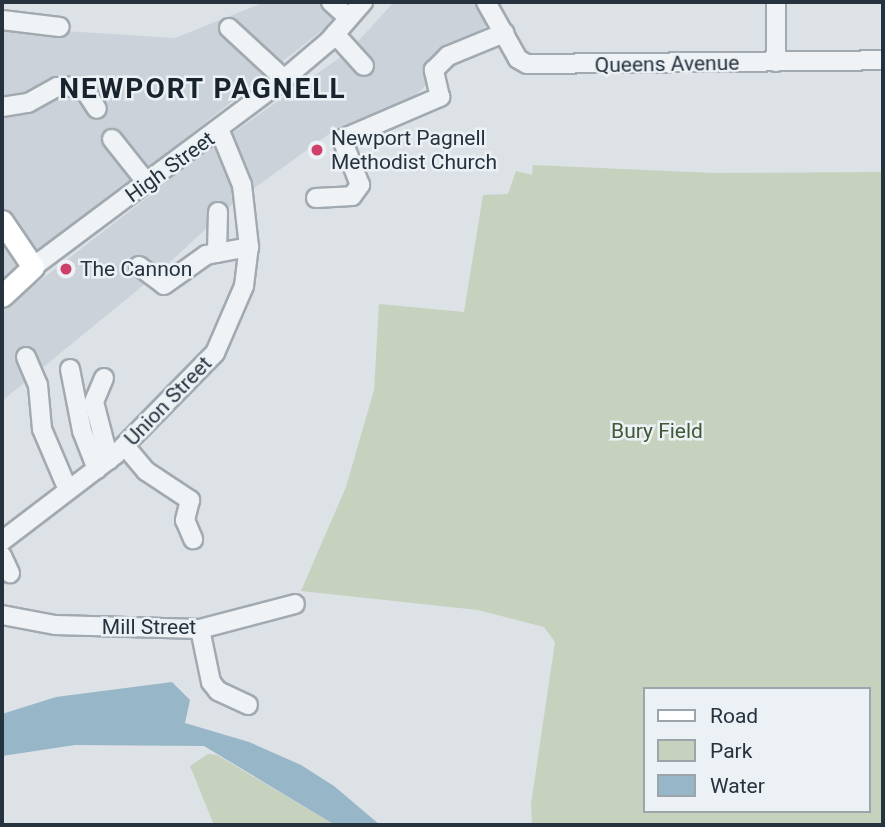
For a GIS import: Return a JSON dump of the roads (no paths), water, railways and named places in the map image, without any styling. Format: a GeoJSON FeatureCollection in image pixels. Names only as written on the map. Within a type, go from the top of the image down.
{"type":"FeatureCollection","features":[{"type":"Feature","properties":{"kind":"main road"},"geometry":{"type":"LineString","coordinates":[[2,221],[33,267]]}},
{"type":"Feature","properties":{"kind":"main road","name":"High Street"},"geometry":{"type":"LineString","coordinates":[[2,296],[33,267]]}},
{"type":"Feature","properties":{"kind":"street"},"geometry":{"type":"LineString","coordinates":[[331,2],[349,18]]}},
{"type":"Feature","properties":{"kind":"street","name":"High Street"},"geometry":{"type":"LineString","coordinates":[[33,267],[220,131],[335,34],[363,2]]}},
{"type":"Feature","properties":{"kind":"street","name":"Queens Avenue"},"geometry":{"type":"LineString","coordinates":[[486,2],[518,59],[542,66],[883,61]]}},
{"type":"Feature","properties":{"kind":"street"},"geometry":{"type":"LineString","coordinates":[[776,2],[776,62]]}},
{"type":"Feature","properties":{"kind":"street"},"geometry":{"type":"LineString","coordinates":[[2,20],[60,27]]}},
{"type":"Feature","properties":{"kind":"street"},"geometry":{"type":"LineString","coordinates":[[229,28],[284,79]]}},
{"type":"Feature","properties":{"kind":"street"},"geometry":{"type":"LineString","coordinates":[[316,198],[352,196],[360,185],[342,139],[440,97],[434,69],[448,56],[504,33]]}},
{"type":"Feature","properties":{"kind":"street"},"geometry":{"type":"LineString","coordinates":[[335,34],[364,66]]}},
{"type":"Feature","properties":{"kind":"street"},"geometry":{"type":"LineString","coordinates":[[2,107],[27,103],[57,87],[82,86],[97,109]]}},
{"type":"Feature","properties":{"kind":"street","name":"Union Street"},"geometry":{"type":"LineString","coordinates":[[2,545],[125,446],[215,353],[244,286],[249,247],[242,186],[220,131]]}},
{"type":"Feature","properties":{"kind":"street"},"geometry":{"type":"LineString","coordinates":[[112,139],[147,183]]}},
{"type":"Feature","properties":{"kind":"street"},"geometry":{"type":"LineString","coordinates":[[216,253],[218,212]]}},
{"type":"Feature","properties":{"kind":"street"},"geometry":{"type":"LineString","coordinates":[[139,266],[164,285],[206,255],[249,247]]}},
{"type":"Feature","properties":{"kind":"street"},"geometry":{"type":"LineString","coordinates":[[26,357],[38,385],[42,429],[68,490]]}},
{"type":"Feature","properties":{"kind":"street"},"geometry":{"type":"LineString","coordinates":[[71,369],[82,431],[103,464]]}},
{"type":"Feature","properties":{"kind":"street"},"geometry":{"type":"LineString","coordinates":[[103,464],[94,402],[104,378]]}},
{"type":"Feature","properties":{"kind":"street"},"geometry":{"type":"LineString","coordinates":[[125,446],[146,471],[190,500],[185,520],[193,540]]}},
{"type":"Feature","properties":{"kind":"street"},"geometry":{"type":"LineString","coordinates":[[2,545],[10,573]]}},
{"type":"Feature","properties":{"kind":"street","name":"Mill Street"},"geometry":{"type":"LineString","coordinates":[[2,615],[55,625],[200,629],[295,604]]}},
{"type":"Feature","properties":{"kind":"street"},"geometry":{"type":"LineString","coordinates":[[200,629],[211,682],[218,691],[248,705]]}},
{"type":"Feature","properties":{"kind":"water"},"geometry":{"type":"Polygon","coordinates":[[[172,682],[190,700],[185,723],[249,742],[301,765],[334,786],[380,825],[335,825],[204,746],[75,745],[2,756],[2,714],[56,697],[172,682]]]}},
{"type":"Feature","properties":{"kind":"place","name":"Newport Pagnell Methodist Church"},"geometry":{"type":"Point","coordinates":[317,150]}},
{"type":"Feature","properties":{"kind":"place","name":"The Cannon"},"geometry":{"type":"Point","coordinates":[66,269]}},
{"type":"Feature","properties":{"kind":"district","name":"NEWPORT PAGNELL"},"geometry":{"type":"Point","coordinates":[203,89]}},
{"type":"Feature","properties":{"kind":"park label","name":"Bury Field"},"geometry":{"type":"Point","coordinates":[657,431]}}]}
